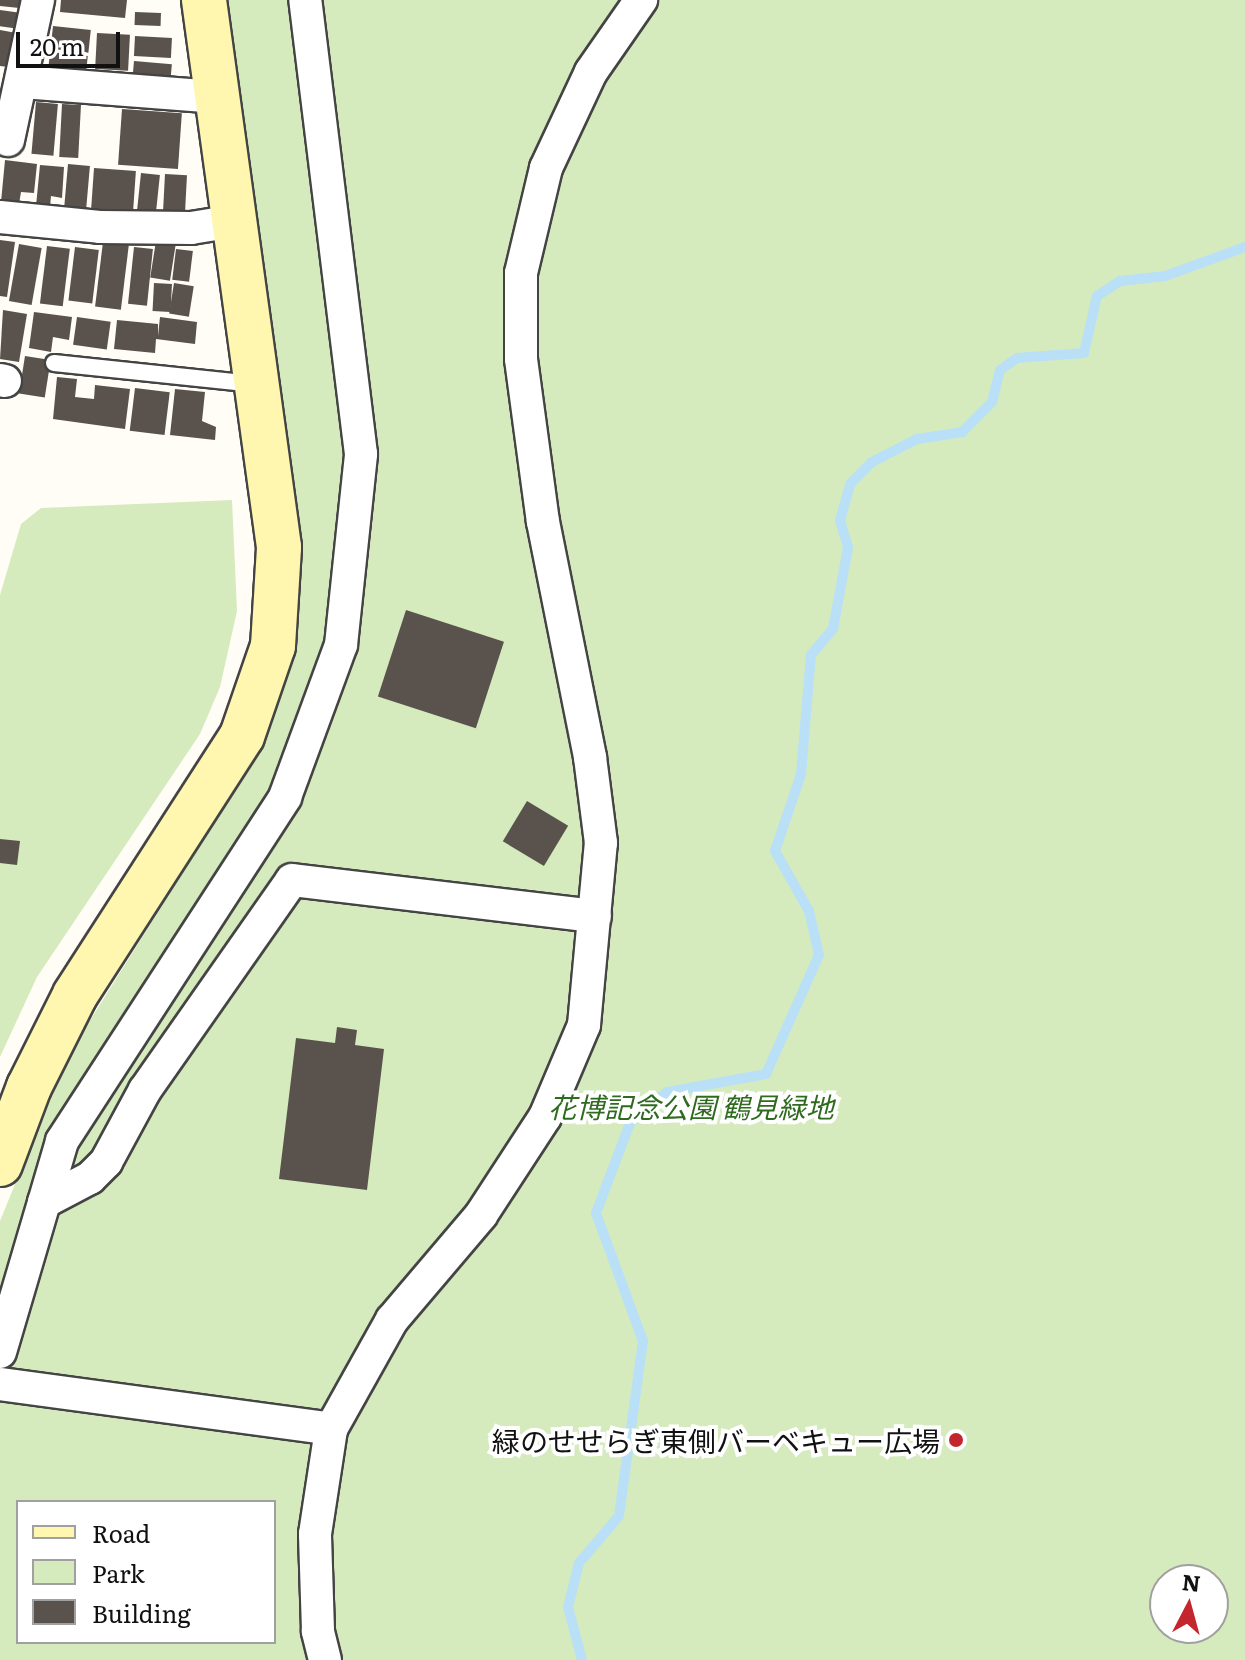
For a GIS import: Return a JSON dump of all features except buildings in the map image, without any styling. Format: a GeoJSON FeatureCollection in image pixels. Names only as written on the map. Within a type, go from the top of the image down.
{"type":"FeatureCollection","features":[{"type":"Feature","properties":{"kind":"street"},"geometry":{"type":"LineString","coordinates":[[8,140],[38,0]]}},
{"type":"Feature","properties":{"kind":"street"},"geometry":{"type":"LineString","coordinates":[[0,1164],[29,1087],[75,995],[226,766],[259,700],[273,646],[279,576],[257,384],[204,0]]}},
{"type":"Feature","properties":{"kind":"street"},"geometry":{"type":"LineString","coordinates":[[0,1352],[62,1141],[285,797],[341,645],[361,454],[305,0]]}},
{"type":"Feature","properties":{"kind":"street"},"geometry":{"type":"LineString","coordinates":[[325,1660],[318,1631],[315,1534],[331,1429],[392,1320],[481,1215],[545,1117],[584,1025],[601,843],[590,757],[543,522],[521,359],[521,273],[546,168],[591,72],[641,0]]}},
{"type":"Feature","properties":{"kind":"street"},"geometry":{"type":"LineString","coordinates":[[22,82],[218,97]]}},
{"type":"Feature","properties":{"kind":"street"},"geometry":{"type":"LineString","coordinates":[[0,217],[100,227],[191,228],[234,221]]}},
{"type":"Feature","properties":{"kind":"street"},"geometry":{"type":"LineString","coordinates":[[44,1202],[90,1178],[106,1162],[145,1090],[292,880],[595,916]]}},
{"type":"Feature","properties":{"kind":"street"},"geometry":{"type":"LineString","coordinates":[[0,1384],[331,1429]]}},
{"type":"Feature","properties":{"kind":"lane"},"geometry":{"type":"LineString","coordinates":[[54,363],[257,384]]}},
{"type":"Feature","properties":{"kind":"green space","name":"花博記念公園 鶴見緑地"},"geometry":{"type":"Polygon","coordinates":[[[226,0],[1245,0],[1245,1660],[0,1660],[0,1221],[67,1057],[261,748],[288,673],[300,608],[298,535],[226,0]]]}},
{"type":"Feature","properties":{"kind":"green space"},"geometry":{"type":"Polygon","coordinates":[[[232,500],[237,611],[220,687],[200,734],[37,977],[0,1057],[0,595],[21,524],[41,508],[232,500]]]}},
{"type":"Feature","properties":{"kind":"waterway"},"geometry":{"type":"LineString","coordinates":[[582,1660],[568,1607],[579,1563],[619,1516],[643,1341],[596,1213],[630,1123],[667,1092],[766,1074],[819,955],[809,911],[775,851],[801,774],[811,655],[833,629],[848,547],[840,520],[850,484],[872,462],[917,439],[962,432],[992,402],[1000,370],[1017,358],[1084,353],[1097,296],[1120,281],[1165,276],[1245,247]]}},
{"type":"Feature","properties":{"kind":"place","name":"緑のせせらぎ東側バーベキュー広場"},"geometry":{"type":"Point","coordinates":[956,1440]}}]}
